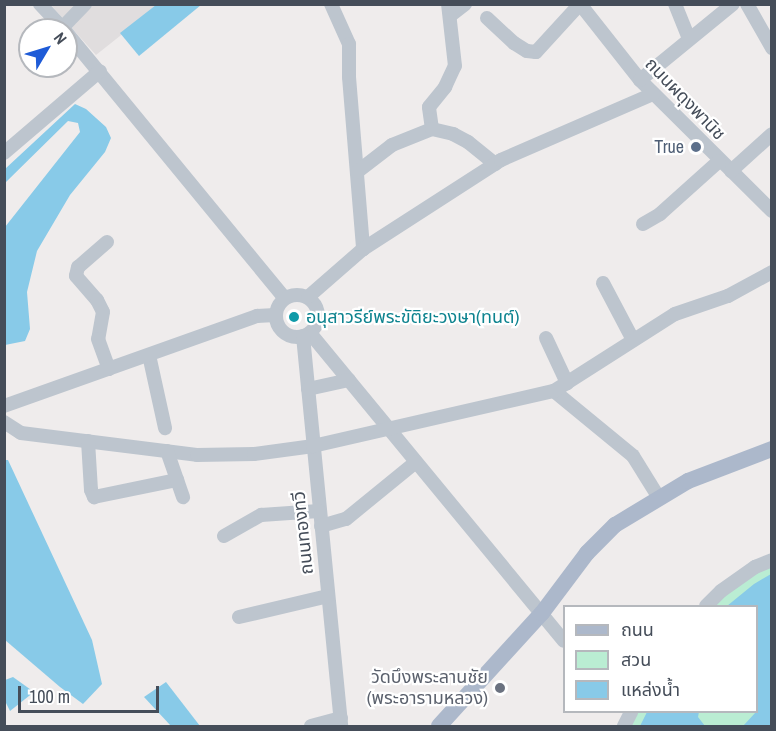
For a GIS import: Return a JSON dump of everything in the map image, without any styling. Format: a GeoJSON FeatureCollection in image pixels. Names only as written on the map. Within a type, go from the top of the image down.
{"type":"FeatureCollection","features":[{"type":"Feature","properties":{"kind":"main road"},"geometry":{"type":"LineString","coordinates":[[442,725],[542,613],[601,538],[633,513],[697,477],[771,449]]}},
{"type":"Feature","properties":{"kind":"street"},"geometry":{"type":"LineString","coordinates":[[40,4],[53,18]]}},
{"type":"Feature","properties":{"kind":"street"},"geometry":{"type":"LineString","coordinates":[[74,18],[85,4]]}},
{"type":"Feature","properties":{"kind":"street"},"geometry":{"type":"LineString","coordinates":[[331,4],[349,44],[349,77],[363,249]]}},
{"type":"Feature","properties":{"kind":"street"},"geometry":{"type":"LineString","coordinates":[[432,129],[429,107],[445,87],[455,66],[449,10],[465,4]]}},
{"type":"Feature","properties":{"kind":"street"},"geometry":{"type":"LineString","coordinates":[[487,18],[514,43],[527,51],[536,52],[580,4]]}},
{"type":"Feature","properties":{"kind":"street","name":"ถนนผดุงพานิช"},"geometry":{"type":"LineString","coordinates":[[580,4],[640,80],[771,211]]}},
{"type":"Feature","properties":{"kind":"street"},"geometry":{"type":"LineString","coordinates":[[675,4],[689,38]]}},
{"type":"Feature","properties":{"kind":"street"},"geometry":{"type":"LineString","coordinates":[[640,80],[733,4]]}},
{"type":"Feature","properties":{"kind":"street"},"geometry":{"type":"LineString","coordinates":[[747,4],[771,48]]}},
{"type":"Feature","properties":{"kind":"street"},"geometry":{"type":"LineString","coordinates":[[78,46],[284,297]]}},
{"type":"Feature","properties":{"kind":"street"},"geometry":{"type":"LineString","coordinates":[[4,153],[100,71]]}},
{"type":"Feature","properties":{"kind":"street"},"geometry":{"type":"LineString","coordinates":[[308,297],[363,249],[517,151],[591,123],[653,94]]}},
{"type":"Feature","properties":{"kind":"street"},"geometry":{"type":"LineString","coordinates":[[357,172],[392,145],[432,129],[460,138],[495,164]]}},
{"type":"Feature","properties":{"kind":"street"},"geometry":{"type":"LineString","coordinates":[[731,171],[771,134]]}},
{"type":"Feature","properties":{"kind":"street"},"geometry":{"type":"LineString","coordinates":[[643,224],[660,214],[719,161]]}},
{"type":"Feature","properties":{"kind":"street"},"geometry":{"type":"LineString","coordinates":[[107,242],[78,267],[76,276],[97,300],[103,312],[98,339],[109,369]]}},
{"type":"Feature","properties":{"kind":"street"},"geometry":{"type":"LineString","coordinates":[[4,422],[21,433],[197,455],[254,454],[313,447],[554,392],[675,314],[728,296],[771,272]]}},
{"type":"Feature","properties":{"kind":"street"},"geometry":{"type":"LineString","coordinates":[[603,283],[633,340]]}},
{"type":"Feature","properties":{"kind":"street"},"geometry":{"type":"LineString","coordinates":[[299,294],[308,297],[318,312],[318,322],[306,335],[290,336],[283,332],[276,322],[276,307],[284,297],[299,294]]}},
{"type":"Feature","properties":{"kind":"street"},"geometry":{"type":"LineString","coordinates":[[4,406],[257,316],[275,315]]}},
{"type":"Feature","properties":{"kind":"street"},"geometry":{"type":"LineString","coordinates":[[306,335],[349,380],[563,640]]}},
{"type":"Feature","properties":{"kind":"street","name":"ถนนทองทวี"},"geometry":{"type":"LineString","coordinates":[[306,335],[313,447],[341,722]]}},
{"type":"Feature","properties":{"kind":"street"},"geometry":{"type":"LineString","coordinates":[[546,338],[567,383]]}},
{"type":"Feature","properties":{"kind":"street"},"geometry":{"type":"LineString","coordinates":[[148,355],[165,428]]}},
{"type":"Feature","properties":{"kind":"street"},"geometry":{"type":"LineString","coordinates":[[308,389],[349,380]]}},
{"type":"Feature","properties":{"kind":"street"},"geometry":{"type":"LineString","coordinates":[[554,392],[633,456],[658,498]]}},
{"type":"Feature","properties":{"kind":"street"},"geometry":{"type":"LineString","coordinates":[[88,441],[91,490],[94,497],[177,480]]}},
{"type":"Feature","properties":{"kind":"street"},"geometry":{"type":"LineString","coordinates":[[167,451],[183,497]]}},
{"type":"Feature","properties":{"kind":"street"},"geometry":{"type":"LineString","coordinates":[[321,526],[346,519],[416,462]]}},
{"type":"Feature","properties":{"kind":"street"},"geometry":{"type":"LineString","coordinates":[[224,536],[261,515],[319,511]]}},
{"type":"Feature","properties":{"kind":"street"},"geometry":{"type":"LineString","coordinates":[[707,605],[755,567],[771,560]]}},
{"type":"Feature","properties":{"kind":"street"},"geometry":{"type":"LineString","coordinates":[[239,617],[328,597]]}},
{"type":"Feature","properties":{"kind":"street"},"geometry":{"type":"LineString","coordinates":[[311,726],[341,722]]}},
{"type":"Feature","properties":{"kind":"shaded area"},"geometry":{"type":"Polygon","coordinates":[[[51,5],[159,5],[96,55],[78,35],[78,18],[63,18],[51,5]]]}},
{"type":"Feature","properties":{"kind":"green space"},"geometry":{"type":"Polygon","coordinates":[[[771,560],[771,726],[624,726],[630,713],[758,713],[758,605],[707,605],[771,560]]]}},
{"type":"Feature","properties":{"kind":"water"},"geometry":{"type":"Polygon","coordinates":[[[156,5],[201,5],[139,56],[120,33],[156,5]]]}},
{"type":"Feature","properties":{"kind":"water"},"geometry":{"type":"Polygon","coordinates":[[[75,104],[86,109],[106,127],[111,138],[105,152],[70,195],[37,251],[27,292],[30,329],[25,341],[5,345],[5,227],[80,132],[78,123],[68,121],[5,183],[5,169],[75,104]]]}},
{"type":"Feature","properties":{"kind":"water"},"geometry":{"type":"Polygon","coordinates":[[[5,460],[8,460],[92,640],[102,684],[83,704],[5,640],[5,460]]]}},
{"type":"Feature","properties":{"kind":"water"},"geometry":{"type":"Polygon","coordinates":[[[771,574],[771,726],[743,726],[755,713],[758,713],[758,605],[728,605],[754,584],[771,574]]]}},
{"type":"Feature","properties":{"kind":"water"},"geometry":{"type":"Polygon","coordinates":[[[13,677],[34,692],[10,711],[5,701],[5,680],[13,677]]]}},
{"type":"Feature","properties":{"kind":"water"},"geometry":{"type":"Polygon","coordinates":[[[166,682],[200,726],[171,726],[144,697],[166,682]]]}},
{"type":"Feature","properties":{"kind":"water"},"geometry":{"type":"Polygon","coordinates":[[[646,713],[699,713],[698,717],[705,726],[640,726],[646,713]]]}},
{"type":"Feature","properties":{"kind":"place","name":"True"},"geometry":{"type":"Point","coordinates":[696,147]}},
{"type":"Feature","properties":{"kind":"place","name":"อนุสาวรีย์พระขัติยะวงษา(ทนต์)"},"geometry":{"type":"Point","coordinates":[294,317]}},
{"type":"Feature","properties":{"kind":"place","name":"วัดบึงพระลานชัย (พระอารามหลวง)"},"geometry":{"type":"Point","coordinates":[500,688]}}]}
